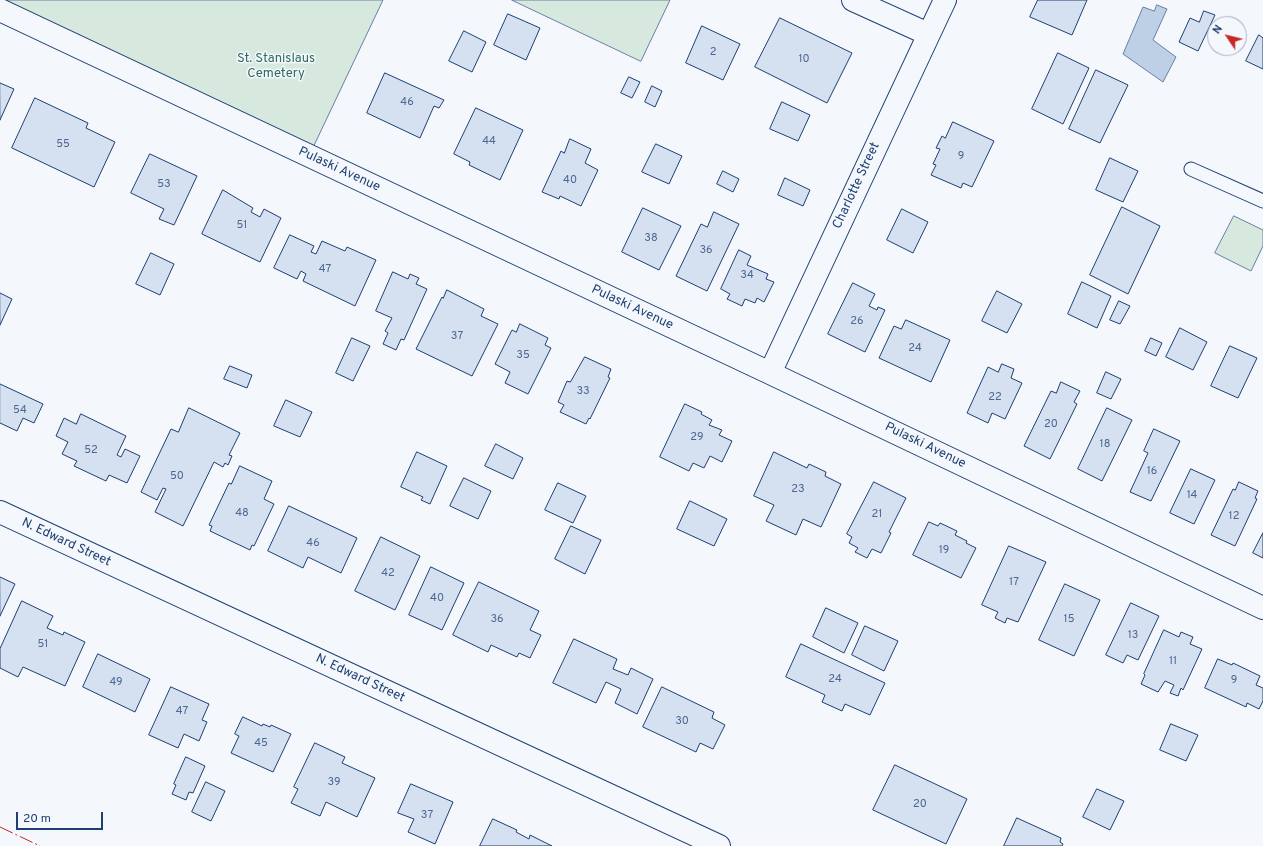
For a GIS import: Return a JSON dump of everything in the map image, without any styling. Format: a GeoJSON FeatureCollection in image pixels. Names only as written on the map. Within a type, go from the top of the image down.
{"type":"FeatureCollection","features":[{"type":"Feature","properties":{"kind":"street"},"geometry":{"type":"LineString","coordinates":[[853,0],[928,34]]}},
{"type":"Feature","properties":{"kind":"street","name":"Charlotte Street"},"geometry":{"type":"LineString","coordinates":[[770,373],[944,0]]}},
{"type":"Feature","properties":{"kind":"street","name":"Pulaski Avenue"},"geometry":{"type":"LineString","coordinates":[[0,10],[770,373],[1263,608]]}},
{"type":"Feature","properties":{"kind":"street","name":"N. Edward Street"},"geometry":{"type":"LineString","coordinates":[[0,512],[719,846]]}},
{"type":"Feature","properties":{"kind":"lane"},"geometry":{"type":"LineString","coordinates":[[1191,169],[1263,201]]}},
{"type":"Feature","properties":{"kind":"green space","name":"St. Stanislaus Cemetery"},"geometry":{"type":"Polygon","coordinates":[[[0,0],[383,0],[309,156],[0,0]]]}},
{"type":"Feature","properties":{"kind":"green space"},"geometry":{"type":"Polygon","coordinates":[[[512,0],[670,0],[641,61],[512,0]]]}},
{"type":"Feature","properties":{"kind":"green space"},"geometry":{"type":"Polygon","coordinates":[[[1234,216],[1263,230],[1263,246],[1251,271],[1215,253],[1234,216]]]}},
{"type":"Feature","properties":{"kind":"water"},"geometry":{"type":"Polygon","coordinates":[[[1157,5],[1167,9],[1153,40],[1176,57],[1163,82],[1123,54],[1143,7],[1154,11],[1157,5]]]}},
{"type":"Feature","properties":{"kind":"building"},"geometry":{"type":"Polygon","coordinates":[[[1038,0],[1087,0],[1072,35],[1030,17],[1038,0]]]}},
{"type":"Feature","properties":{"kind":"building"},"geometry":{"type":"Polygon","coordinates":[[[1204,11],[1215,15],[1207,16],[1207,32],[1198,51],[1179,42],[1190,18],[1199,22],[1204,11]]]}},
{"type":"Feature","properties":{"kind":"building"},"geometry":{"type":"Polygon","coordinates":[[[508,14],[540,28],[526,60],[494,45],[508,14]]]}},
{"type":"Feature","properties":{"kind":"building"},"geometry":{"type":"Polygon","coordinates":[[[780,18],[852,53],[827,103],[755,67],[780,18]]]}},
{"type":"Feature","properties":{"kind":"building"},"geometry":{"type":"Polygon","coordinates":[[[702,26],[740,44],[723,80],[686,63],[702,26]]]}},
{"type":"Feature","properties":{"kind":"building"},"geometry":{"type":"Polygon","coordinates":[[[464,31],[486,42],[472,72],[449,61],[464,31]]]}},
{"type":"Feature","properties":{"kind":"building"},"geometry":{"type":"Polygon","coordinates":[[[1259,35],[1263,38],[1263,69],[1246,61],[1259,35]]]}},
{"type":"Feature","properties":{"kind":"building"},"geometry":{"type":"Polygon","coordinates":[[[1058,53],[1089,68],[1063,124],[1032,109],[1058,53]]]}},
{"type":"Feature","properties":{"kind":"building"},"geometry":{"type":"Polygon","coordinates":[[[1096,70],[1128,85],[1100,143],[1069,129],[1096,70]]]}},
{"type":"Feature","properties":{"kind":"building"},"geometry":{"type":"Polygon","coordinates":[[[385,73],[444,100],[439,108],[434,106],[420,138],[367,113],[385,73]]]}},
{"type":"Feature","properties":{"kind":"building"},"geometry":{"type":"Polygon","coordinates":[[[629,77],[640,82],[632,98],[621,93],[629,77]]]}},
{"type":"Feature","properties":{"kind":"building"},"geometry":{"type":"Polygon","coordinates":[[[0,83],[14,89],[0,120],[0,83]]]}},
{"type":"Feature","properties":{"kind":"building"},"geometry":{"type":"Polygon","coordinates":[[[652,86],[662,91],[655,107],[645,102],[652,86]]]}},
{"type":"Feature","properties":{"kind":"building"},"geometry":{"type":"Polygon","coordinates":[[[35,98],[88,123],[86,128],[115,142],[94,187],[12,148],[35,98]]]}},
{"type":"Feature","properties":{"kind":"building"},"geometry":{"type":"Polygon","coordinates":[[[782,102],[810,115],[798,141],[770,129],[782,102]]]}},
{"type":"Feature","properties":{"kind":"building"},"geometry":{"type":"Polygon","coordinates":[[[476,108],[523,130],[500,180],[469,165],[470,162],[454,154],[476,108]]]}},
{"type":"Feature","properties":{"kind":"building"},"geometry":{"type":"Polygon","coordinates":[[[953,122],[994,141],[972,187],[963,183],[961,188],[931,175],[936,165],[933,164],[940,149],[936,148],[942,136],[945,138],[953,122]]]}},
{"type":"Feature","properties":{"kind":"building"},"geometry":{"type":"Polygon","coordinates":[[[570,139],[591,149],[585,163],[598,170],[581,206],[560,196],[559,199],[542,192],[561,151],[564,153],[570,139]]]}},
{"type":"Feature","properties":{"kind":"building"},"geometry":{"type":"Polygon","coordinates":[[[656,144],[682,156],[669,184],[642,172],[656,144]]]}},
{"type":"Feature","properties":{"kind":"building"},"geometry":{"type":"Polygon","coordinates":[[[150,154],[197,176],[174,225],[159,219],[164,209],[131,193],[150,154]]]}},
{"type":"Feature","properties":{"kind":"building"},"geometry":{"type":"Polygon","coordinates":[[[1110,158],[1138,171],[1123,202],[1096,190],[1110,158]]]}},
{"type":"Feature","properties":{"kind":"building"},"geometry":{"type":"Polygon","coordinates":[[[723,171],[739,179],[733,192],[717,184],[723,171]]]}},
{"type":"Feature","properties":{"kind":"building"},"geometry":{"type":"Polygon","coordinates":[[[785,178],[810,190],[803,206],[778,195],[785,178]]]}},
{"type":"Feature","properties":{"kind":"building"},"geometry":{"type":"Polygon","coordinates":[[[223,190],[253,208],[251,212],[260,217],[264,209],[281,218],[260,262],[202,234],[223,190]]]}},
{"type":"Feature","properties":{"kind":"building"},"geometry":{"type":"Polygon","coordinates":[[[1122,207],[1160,226],[1128,294],[1090,275],[1122,207]]]}},
{"type":"Feature","properties":{"kind":"building"},"geometry":{"type":"Polygon","coordinates":[[[643,208],[681,226],[659,270],[622,252],[643,208]]]}},
{"type":"Feature","properties":{"kind":"building"},"geometry":{"type":"Polygon","coordinates":[[[902,209],[928,222],[913,253],[887,240],[902,209]]]}},
{"type":"Feature","properties":{"kind":"building"},"geometry":{"type":"Polygon","coordinates":[[[714,212],[739,224],[707,291],[676,276],[701,224],[707,227],[714,212]]]}},
{"type":"Feature","properties":{"kind":"building"},"geometry":{"type":"Polygon","coordinates":[[[290,235],[314,246],[311,252],[316,254],[322,241],[345,251],[347,247],[376,260],[355,306],[303,281],[306,274],[301,271],[297,279],[274,268],[290,235]]]}},
{"type":"Feature","properties":{"kind":"building"},"geometry":{"type":"Polygon","coordinates":[[[739,250],[751,256],[747,265],[768,274],[766,279],[774,282],[764,302],[757,298],[755,303],[745,299],[742,306],[727,299],[730,294],[721,289],[739,250]]]}},
{"type":"Feature","properties":{"kind":"building"},"geometry":{"type":"Polygon","coordinates":[[[151,253],[174,264],[160,295],[136,284],[151,253]]]}},
{"type":"Feature","properties":{"kind":"building"},"geometry":{"type":"Polygon","coordinates":[[[393,272],[408,279],[410,274],[419,278],[416,284],[427,289],[404,340],[401,339],[396,350],[383,344],[388,333],[385,331],[392,318],[376,311],[393,272]]]}},
{"type":"Feature","properties":{"kind":"building"},"geometry":{"type":"Polygon","coordinates":[[[1082,282],[1111,296],[1097,328],[1068,314],[1082,282]]]}},
{"type":"Feature","properties":{"kind":"building"},"geometry":{"type":"Polygon","coordinates":[[[853,283],[875,294],[869,306],[877,310],[878,307],[885,310],[865,352],[828,334],[853,283]]]}},
{"type":"Feature","properties":{"kind":"building"},"geometry":{"type":"Polygon","coordinates":[[[447,290],[484,309],[481,316],[498,324],[472,376],[416,349],[447,290]]]}},
{"type":"Feature","properties":{"kind":"building"},"geometry":{"type":"Polygon","coordinates":[[[997,291],[1022,304],[1007,333],[982,321],[997,291]]]}},
{"type":"Feature","properties":{"kind":"building"},"geometry":{"type":"Polygon","coordinates":[[[0,293],[12,299],[0,325],[0,293]]]}},
{"type":"Feature","properties":{"kind":"building"},"geometry":{"type":"Polygon","coordinates":[[[1119,301],[1130,306],[1120,324],[1110,320],[1119,301]]]}},
{"type":"Feature","properties":{"kind":"building"},"geometry":{"type":"Polygon","coordinates":[[[906,320],[950,340],[931,382],[879,358],[894,326],[901,329],[906,320]]]}},
{"type":"Feature","properties":{"kind":"building"},"geometry":{"type":"Polygon","coordinates":[[[520,324],[548,338],[545,345],[551,348],[528,394],[505,383],[510,372],[495,364],[512,330],[516,332],[520,324]]]}},
{"type":"Feature","properties":{"kind":"building"},"geometry":{"type":"Polygon","coordinates":[[[1180,328],[1207,342],[1193,370],[1166,357],[1180,328]]]}},
{"type":"Feature","properties":{"kind":"building"},"geometry":{"type":"Polygon","coordinates":[[[352,338],[370,346],[353,381],[336,373],[352,338]]]}},
{"type":"Feature","properties":{"kind":"building"},"geometry":{"type":"Polygon","coordinates":[[[1151,338],[1162,343],[1156,356],[1145,351],[1151,338]]]}},
{"type":"Feature","properties":{"kind":"building"},"geometry":{"type":"Polygon","coordinates":[[[1230,346],[1257,358],[1238,398],[1211,386],[1230,346]]]}},
{"type":"Feature","properties":{"kind":"building"},"geometry":{"type":"Polygon","coordinates":[[[585,357],[611,369],[608,377],[610,378],[590,419],[589,418],[586,424],[560,412],[564,405],[558,402],[567,381],[570,382],[585,357]]]}},
{"type":"Feature","properties":{"kind":"building"},"geometry":{"type":"Polygon","coordinates":[[[1002,364],[1014,369],[1011,378],[1022,383],[1005,419],[992,413],[988,423],[967,413],[988,367],[998,372],[1002,364]]]}},
{"type":"Feature","properties":{"kind":"building"},"geometry":{"type":"Polygon","coordinates":[[[230,366],[252,375],[247,388],[224,379],[230,366]]]}},
{"type":"Feature","properties":{"kind":"building"},"geometry":{"type":"Polygon","coordinates":[[[1106,372],[1121,379],[1111,399],[1097,393],[1106,372]]]}},
{"type":"Feature","properties":{"kind":"building"},"geometry":{"type":"Polygon","coordinates":[[[1061,382],[1080,391],[1074,402],[1077,404],[1050,459],[1024,446],[1051,391],[1056,393],[1061,382]]]}},
{"type":"Feature","properties":{"kind":"building"},"geometry":{"type":"Polygon","coordinates":[[[0,384],[43,404],[34,423],[23,418],[17,431],[0,423],[0,384]]]}},
{"type":"Feature","properties":{"kind":"building"},"geometry":{"type":"Polygon","coordinates":[[[286,400],[312,412],[300,437],[274,426],[286,400]]]}},
{"type":"Feature","properties":{"kind":"building"},"geometry":{"type":"Polygon","coordinates":[[[685,404],[702,412],[701,414],[712,420],[709,425],[722,430],[719,435],[732,441],[722,462],[710,456],[704,468],[693,463],[689,471],[660,457],[685,404]]]}},
{"type":"Feature","properties":{"kind":"building"},"geometry":{"type":"Polygon","coordinates":[[[189,408],[240,433],[229,455],[232,456],[228,465],[225,463],[223,467],[214,462],[183,526],[155,512],[166,489],[163,488],[157,500],[141,492],[171,429],[178,432],[189,408]]]}},
{"type":"Feature","properties":{"kind":"building"},"geometry":{"type":"Polygon","coordinates":[[[1107,408],[1132,420],[1102,481],[1078,469],[1107,408]]]}},
{"type":"Feature","properties":{"kind":"building"},"geometry":{"type":"Polygon","coordinates":[[[81,414],[126,436],[117,455],[121,457],[125,449],[140,456],[127,483],[109,475],[106,481],[74,466],[77,461],[62,454],[68,442],[56,436],[64,418],[76,424],[81,414]]]}},
{"type":"Feature","properties":{"kind":"building"},"geometry":{"type":"Polygon","coordinates":[[[1154,429],[1180,441],[1151,501],[1130,492],[1148,453],[1144,451],[1154,429]]]}},
{"type":"Feature","properties":{"kind":"building"},"geometry":{"type":"Polygon","coordinates":[[[496,444],[523,458],[513,479],[485,466],[496,444]]]}},
{"type":"Feature","properties":{"kind":"building"},"geometry":{"type":"Polygon","coordinates":[[[417,452],[447,466],[430,504],[421,500],[423,497],[401,487],[417,452]]]}},
{"type":"Feature","properties":{"kind":"building"},"geometry":{"type":"Polygon","coordinates":[[[774,452],[807,468],[809,464],[826,472],[825,476],[841,484],[821,527],[803,519],[796,535],[766,521],[774,505],[754,496],[774,452]]]}},
{"type":"Feature","properties":{"kind":"building"},"geometry":{"type":"Polygon","coordinates":[[[240,466],[272,481],[264,499],[274,504],[254,546],[252,545],[250,550],[210,531],[212,526],[209,525],[229,483],[231,484],[240,466]]]}},
{"type":"Feature","properties":{"kind":"building"},"geometry":{"type":"Polygon","coordinates":[[[1191,469],[1215,480],[1194,524],[1170,513],[1191,469]]]}},
{"type":"Feature","properties":{"kind":"building"},"geometry":{"type":"Polygon","coordinates":[[[464,478],[491,491],[478,519],[450,506],[464,478]]]}},
{"type":"Feature","properties":{"kind":"building"},"geometry":{"type":"Polygon","coordinates":[[[874,482],[906,498],[889,532],[891,533],[881,553],[872,549],[867,558],[855,552],[858,548],[849,543],[852,537],[847,534],[874,482]]]}},
{"type":"Feature","properties":{"kind":"building"},"geometry":{"type":"Polygon","coordinates":[[[1239,482],[1258,491],[1255,498],[1257,499],[1235,546],[1211,535],[1233,489],[1235,490],[1239,482]]]}},
{"type":"Feature","properties":{"kind":"building"},"geometry":{"type":"Polygon","coordinates":[[[558,483],[586,496],[573,523],[545,510],[558,483]]]}},
{"type":"Feature","properties":{"kind":"building"},"geometry":{"type":"Polygon","coordinates":[[[690,501],[727,519],[714,546],[677,529],[690,501]]]}},
{"type":"Feature","properties":{"kind":"building"},"geometry":{"type":"Polygon","coordinates":[[[289,506],[357,538],[341,573],[308,557],[303,568],[268,551],[289,506]]]}},
{"type":"Feature","properties":{"kind":"building"},"geometry":{"type":"Polygon","coordinates":[[[929,522],[938,526],[940,523],[957,531],[955,535],[967,541],[966,543],[976,548],[961,578],[913,555],[929,522]]]}},
{"type":"Feature","properties":{"kind":"building"},"geometry":{"type":"Polygon","coordinates":[[[571,526],[601,540],[585,574],[555,559],[571,526]]]}},
{"type":"Feature","properties":{"kind":"building"},"geometry":{"type":"Polygon","coordinates":[[[1263,533],[1263,558],[1253,553],[1263,533]]]}},
{"type":"Feature","properties":{"kind":"building"},"geometry":{"type":"Polygon","coordinates":[[[381,537],[420,556],[395,610],[355,591],[381,537]]]}},
{"type":"Feature","properties":{"kind":"building"},"geometry":{"type":"Polygon","coordinates":[[[1009,546],[1046,562],[1018,622],[1007,618],[1005,623],[995,618],[998,612],[982,605],[1009,546]]]}},
{"type":"Feature","properties":{"kind":"building"},"geometry":{"type":"Polygon","coordinates":[[[431,567],[464,583],[442,630],[409,615],[431,567]]]}},
{"type":"Feature","properties":{"kind":"building"},"geometry":{"type":"Polygon","coordinates":[[[0,577],[15,584],[0,616],[0,577]]]}},
{"type":"Feature","properties":{"kind":"building"},"geometry":{"type":"Polygon","coordinates":[[[479,582],[539,611],[530,630],[541,635],[530,658],[519,653],[517,657],[491,645],[488,652],[453,635],[479,582]]]}},
{"type":"Feature","properties":{"kind":"building"},"geometry":{"type":"Polygon","coordinates":[[[1065,584],[1100,600],[1074,656],[1039,640],[1065,584]]]}},
{"type":"Feature","properties":{"kind":"building"},"geometry":{"type":"Polygon","coordinates":[[[22,601],[53,616],[47,628],[63,635],[64,632],[85,642],[65,686],[23,667],[18,677],[0,668],[0,649],[22,601]]]}},
{"type":"Feature","properties":{"kind":"building"},"geometry":{"type":"Polygon","coordinates":[[[1131,603],[1159,616],[1138,660],[1127,655],[1123,663],[1106,655],[1131,603]]]}},
{"type":"Feature","properties":{"kind":"building"},"geometry":{"type":"Polygon","coordinates":[[[826,608],[858,623],[844,653],[813,637],[826,608]]]}},
{"type":"Feature","properties":{"kind":"building"},"geometry":{"type":"Polygon","coordinates":[[[865,626],[898,641],[884,671],[852,655],[865,626]]]}},
{"type":"Feature","properties":{"kind":"building"},"geometry":{"type":"Polygon","coordinates":[[[1164,630],[1179,637],[1181,632],[1193,637],[1190,644],[1202,649],[1183,690],[1181,688],[1178,696],[1170,693],[1174,685],[1165,681],[1158,692],[1141,684],[1164,630]]]}},
{"type":"Feature","properties":{"kind":"building"},"geometry":{"type":"Polygon","coordinates":[[[574,639],[617,659],[613,669],[628,675],[631,668],[653,679],[637,714],[615,703],[621,689],[606,682],[596,703],[553,683],[574,639]]]}},
{"type":"Feature","properties":{"kind":"building"},"geometry":{"type":"Polygon","coordinates":[[[801,644],[885,683],[870,715],[845,704],[842,711],[822,702],[825,695],[786,677],[801,644]]]}},
{"type":"Feature","properties":{"kind":"building"},"geometry":{"type":"Polygon","coordinates":[[[98,654],[150,679],[135,712],[83,687],[98,654]]]}},
{"type":"Feature","properties":{"kind":"building"},"geometry":{"type":"Polygon","coordinates":[[[1218,659],[1232,665],[1233,663],[1260,676],[1256,685],[1263,688],[1263,701],[1259,709],[1247,703],[1246,707],[1205,688],[1218,659]]]}},
{"type":"Feature","properties":{"kind":"building"},"geometry":{"type":"Polygon","coordinates":[[[171,687],[209,704],[202,720],[207,722],[199,741],[184,734],[178,748],[149,735],[171,687]]]}},
{"type":"Feature","properties":{"kind":"building"},"geometry":{"type":"Polygon","coordinates":[[[662,687],[714,712],[712,718],[725,725],[713,749],[700,743],[696,752],[643,727],[662,687]]]}},
{"type":"Feature","properties":{"kind":"building"},"geometry":{"type":"Polygon","coordinates":[[[243,717],[262,726],[263,724],[270,727],[271,725],[291,734],[273,772],[231,753],[239,736],[235,734],[243,717]]]}},
{"type":"Feature","properties":{"kind":"building"},"geometry":{"type":"Polygon","coordinates":[[[1171,724],[1198,735],[1186,761],[1160,750],[1171,724]]]}},
{"type":"Feature","properties":{"kind":"building"},"geometry":{"type":"Polygon","coordinates":[[[315,743],[345,757],[342,763],[375,778],[357,817],[326,802],[320,816],[291,803],[298,789],[294,787],[315,743]]]}},
{"type":"Feature","properties":{"kind":"building"},"geometry":{"type":"Polygon","coordinates":[[[186,757],[205,766],[193,793],[189,792],[186,800],[172,794],[176,785],[174,784],[186,757]]]}},
{"type":"Feature","properties":{"kind":"building"},"geometry":{"type":"Polygon","coordinates":[[[895,765],[967,799],[946,844],[873,810],[895,765]]]}},
{"type":"Feature","properties":{"kind":"building"},"geometry":{"type":"Polygon","coordinates":[[[206,782],[225,791],[211,821],[192,812],[206,782]]]}},
{"type":"Feature","properties":{"kind":"building"},"geometry":{"type":"Polygon","coordinates":[[[411,784],[453,802],[435,844],[408,832],[414,819],[398,813],[411,784]]]}},
{"type":"Feature","properties":{"kind":"building"},"geometry":{"type":"Polygon","coordinates":[[[1097,789],[1124,801],[1110,830],[1083,817],[1097,789]]]}},
{"type":"Feature","properties":{"kind":"building"},"geometry":{"type":"Polygon","coordinates":[[[1017,818],[1061,838],[1060,842],[1063,844],[1062,846],[1004,846],[1017,818]]]}},
{"type":"Feature","properties":{"kind":"building"},"geometry":{"type":"Polygon","coordinates":[[[493,819],[517,830],[516,832],[529,839],[530,835],[552,846],[480,846],[493,819]]]}},
{"type":"Feature","properties":{"kind":"power"},"geometry":{"type":"LineString","coordinates":[[0,827],[40,846]]}}]}
